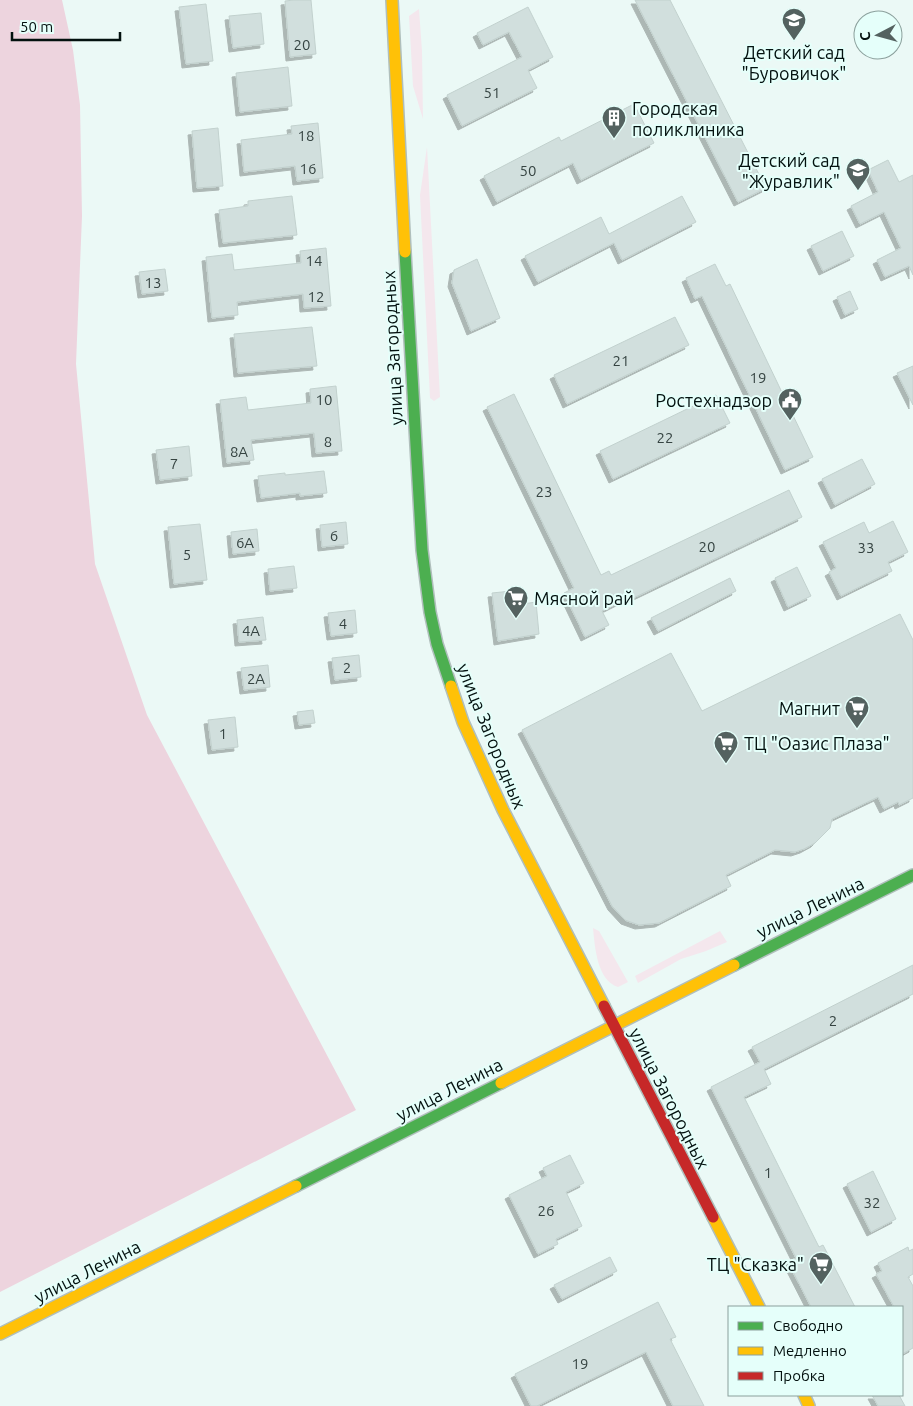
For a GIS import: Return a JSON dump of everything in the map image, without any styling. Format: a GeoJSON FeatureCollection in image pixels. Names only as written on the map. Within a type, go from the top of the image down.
{"type":"FeatureCollection","features":[{"type":"Feature","properties":{"kind":"main road","name":"улица Загородных"},"geometry":{"type":"LineString","coordinates":[[392,0],[420,524],[426,583],[437,644],[463,722],[503,810],[612,1025],[758,1306]]}},
{"type":"Feature","properties":{"kind":"main road","name":"улица Ленина"},"geometry":{"type":"LineString","coordinates":[[0,1334],[444,1112],[612,1025],[913,876]]}},
{"type":"Feature","properties":{"kind":"shaded area"},"geometry":{"type":"Polygon","coordinates":[[[0,0],[62,0],[73,50],[80,105],[82,216],[76,364],[95,564],[147,715],[356,1110],[0,1292],[0,0]]]}},
{"type":"Feature","properties":{"kind":"shaded area"},"geometry":{"type":"Polygon","coordinates":[[[419,9],[423,119],[413,86],[409,16],[419,9]]]}},
{"type":"Feature","properties":{"kind":"shaded area"},"geometry":{"type":"Polygon","coordinates":[[[427,147],[440,397],[434,401],[430,398],[420,195],[427,147]]]}},
{"type":"Feature","properties":{"kind":"shaded area"},"geometry":{"type":"Polygon","coordinates":[[[593,928],[599,931],[628,982],[618,987],[611,983],[601,971],[593,928]]]}},
{"type":"Feature","properties":{"kind":"shaded area"},"geometry":{"type":"Polygon","coordinates":[[[720,931],[727,942],[681,959],[638,983],[635,976],[720,931]]]}},
{"type":"Feature","properties":{"kind":"building"},"geometry":{"type":"Polygon","coordinates":[[[311,0],[316,54],[290,57],[285,1],[311,0]]]}},
{"type":"Feature","properties":{"kind":"building"},"geometry":{"type":"Polygon","coordinates":[[[635,0],[670,0],[766,188],[738,202],[635,0]]]}},
{"type":"Feature","properties":{"kind":"building"},"geometry":{"type":"Polygon","coordinates":[[[206,4],[213,61],[186,64],[179,7],[206,4]]]}},
{"type":"Feature","properties":{"kind":"building"},"geometry":{"type":"Polygon","coordinates":[[[528,7],[553,57],[528,70],[537,88],[462,126],[447,95],[522,57],[509,32],[483,45],[477,33],[528,7]]]}},
{"type":"Feature","properties":{"kind":"building"},"geometry":{"type":"Polygon","coordinates":[[[261,13],[264,44],[233,48],[229,16],[261,13]]]}},
{"type":"Feature","properties":{"kind":"building"},"geometry":{"type":"Polygon","coordinates":[[[288,67],[292,106],[240,112],[236,73],[288,67]]]}},
{"type":"Feature","properties":{"kind":"building"},"geometry":{"type":"Polygon","coordinates":[[[634,104],[654,143],[581,180],[573,163],[497,202],[484,176],[559,137],[561,141],[634,104]]]}},
{"type":"Feature","properties":{"kind":"building"},"geometry":{"type":"Polygon","coordinates":[[[318,123],[323,178],[297,181],[295,166],[244,172],[241,140],[292,134],[291,126],[318,123]]]}},
{"type":"Feature","properties":{"kind":"building"},"geometry":{"type":"Polygon","coordinates":[[[218,128],[223,186],[197,188],[192,131],[218,128]]]}},
{"type":"Feature","properties":{"kind":"building"},"geometry":{"type":"Polygon","coordinates":[[[888,160],[899,182],[913,175],[913,275],[909,266],[885,277],[877,260],[901,248],[884,212],[860,224],[851,206],[878,192],[868,170],[888,160]]]}},
{"type":"Feature","properties":{"kind":"building"},"geometry":{"type":"Polygon","coordinates":[[[292,196],[297,235],[223,243],[219,210],[248,206],[248,201],[292,196]]]}},
{"type":"Feature","properties":{"kind":"building"},"geometry":{"type":"Polygon","coordinates":[[[682,196],[696,222],[622,260],[614,243],[538,282],[525,256],[601,217],[609,234],[682,196]]]}},
{"type":"Feature","properties":{"kind":"building"},"geometry":{"type":"Polygon","coordinates":[[[842,231],[854,256],[823,271],[811,246],[842,231]]]}},
{"type":"Feature","properties":{"kind":"building"},"geometry":{"type":"Polygon","coordinates":[[[326,248],[331,306],[304,308],[303,294],[237,302],[238,315],[212,318],[206,257],[232,254],[234,270],[301,263],[300,251],[326,248]]]}},
{"type":"Feature","properties":{"kind":"building"},"geometry":{"type":"Polygon","coordinates":[[[477,259],[500,318],[471,331],[452,283],[454,270],[477,259]]]}},
{"type":"Feature","properties":{"kind":"building"},"geometry":{"type":"Polygon","coordinates":[[[715,264],[726,286],[730,284],[813,457],[785,470],[702,296],[695,299],[686,278],[715,264]]]}},
{"type":"Feature","properties":{"kind":"building"},"geometry":{"type":"Polygon","coordinates":[[[165,269],[168,291],[142,294],[139,272],[165,269]]]}},
{"type":"Feature","properties":{"kind":"building"},"geometry":{"type":"Polygon","coordinates":[[[850,291],[858,309],[845,315],[837,297],[850,291]]]}},
{"type":"Feature","properties":{"kind":"building"},"geometry":{"type":"Polygon","coordinates":[[[675,317],[689,345],[567,404],[554,375],[675,317]]]}},
{"type":"Feature","properties":{"kind":"building"},"geometry":{"type":"Polygon","coordinates":[[[312,327],[317,366],[238,373],[234,334],[312,327]]]}},
{"type":"Feature","properties":{"kind":"building"},"geometry":{"type":"Polygon","coordinates":[[[913,366],[913,405],[897,373],[913,366]]]}},
{"type":"Feature","properties":{"kind":"building"},"geometry":{"type":"Polygon","coordinates":[[[336,386],[342,451],[316,453],[314,433],[251,440],[254,460],[227,463],[220,400],[246,397],[248,410],[311,403],[310,389],[336,386]]]}},
{"type":"Feature","properties":{"kind":"building"},"geometry":{"type":"Polygon","coordinates":[[[514,394],[601,575],[609,571],[611,575],[789,490],[802,517],[625,602],[624,600],[602,611],[609,625],[585,637],[564,593],[574,588],[487,407],[514,394]]]}},
{"type":"Feature","properties":{"kind":"building"},"geometry":{"type":"Polygon","coordinates":[[[716,395],[730,423],[613,479],[600,451],[716,395]]]}},
{"type":"Feature","properties":{"kind":"building"},"geometry":{"type":"Polygon","coordinates":[[[189,446],[192,476],[160,480],[156,450],[189,446]]]}},
{"type":"Feature","properties":{"kind":"building"},"geometry":{"type":"Polygon","coordinates":[[[862,459],[875,484],[835,505],[822,479],[862,459]]]}},
{"type":"Feature","properties":{"kind":"building"},"geometry":{"type":"Polygon","coordinates":[[[324,471],[327,493],[300,496],[300,493],[261,498],[258,476],[324,471]]]}},
{"type":"Feature","properties":{"kind":"building"},"geometry":{"type":"Polygon","coordinates":[[[893,521],[908,552],[888,562],[892,571],[841,596],[829,572],[836,568],[823,542],[864,522],[869,533],[893,521]]]}},
{"type":"Feature","properties":{"kind":"building"},"geometry":{"type":"Polygon","coordinates":[[[346,522],[348,544],[322,547],[320,525],[346,522]]]}},
{"type":"Feature","properties":{"kind":"building"},"geometry":{"type":"Polygon","coordinates":[[[200,524],[207,580],[174,584],[168,527],[200,524]]]}},
{"type":"Feature","properties":{"kind":"building"},"geometry":{"type":"Polygon","coordinates":[[[257,529],[259,551],[233,554],[231,532],[257,529]]]}},
{"type":"Feature","properties":{"kind":"building"},"geometry":{"type":"Polygon","coordinates":[[[294,566],[297,588],[270,591],[268,569],[294,566]]]}},
{"type":"Feature","properties":{"kind":"building"},"geometry":{"type":"Polygon","coordinates":[[[797,567],[811,596],[788,607],[775,578],[797,567]]]}},
{"type":"Feature","properties":{"kind":"building"},"geometry":{"type":"Polygon","coordinates":[[[730,578],[736,591],[658,631],[651,618],[730,578]]]}},
{"type":"Feature","properties":{"kind":"building","name":"Мясной рай"},"geometry":{"type":"Polygon","coordinates":[[[521,590],[523,604],[536,602],[539,634],[498,641],[492,593],[521,590]]]}},
{"type":"Feature","properties":{"kind":"building"},"geometry":{"type":"Polygon","coordinates":[[[355,610],[357,633],[331,636],[328,613],[355,610]]]}},
{"type":"Feature","properties":{"kind":"building","name":"ТЦ \"Оазис Плаза\""},"geometry":{"type":"Polygon","coordinates":[[[900,614],[913,640],[913,798],[899,805],[898,802],[884,809],[878,797],[832,819],[830,828],[815,843],[795,852],[775,850],[726,875],[731,886],[659,923],[639,925],[625,920],[612,906],[522,730],[671,653],[702,711],[900,614]]]}},
{"type":"Feature","properties":{"kind":"building"},"geometry":{"type":"Polygon","coordinates":[[[263,617],[266,640],[239,642],[237,620],[263,617]]]}},
{"type":"Feature","properties":{"kind":"building"},"geometry":{"type":"Polygon","coordinates":[[[359,655],[361,677],[335,680],[332,658],[359,655]]]}},
{"type":"Feature","properties":{"kind":"building"},"geometry":{"type":"Polygon","coordinates":[[[268,665],[270,687],[244,690],[241,668],[268,665]]]}},
{"type":"Feature","properties":{"kind":"building"},"geometry":{"type":"Polygon","coordinates":[[[313,710],[315,723],[299,725],[297,712],[313,710]]]}},
{"type":"Feature","properties":{"kind":"building"},"geometry":{"type":"Polygon","coordinates":[[[235,717],[238,747],[212,750],[208,720],[235,717]]]}},
{"type":"Feature","properties":{"kind":"building"},"geometry":{"type":"Polygon","coordinates":[[[913,965],[913,994],[764,1069],[771,1084],[744,1097],[819,1247],[823,1245],[854,1306],[810,1306],[788,1262],[796,1258],[711,1087],[760,1062],[752,1047],[913,965]]]}},
{"type":"Feature","properties":{"kind":"building"},"geometry":{"type":"Polygon","coordinates":[[[570,1155],[584,1183],[566,1192],[582,1226],[556,1239],[558,1244],[538,1254],[509,1195],[547,1176],[543,1168],[570,1155]]]}},
{"type":"Feature","properties":{"kind":"building"},"geometry":{"type":"Polygon","coordinates":[[[873,1171],[896,1219],[871,1232],[847,1184],[873,1171]]]}},
{"type":"Feature","properties":{"kind":"building"},"geometry":{"type":"Polygon","coordinates":[[[908,1247],[909,1251],[913,1249],[913,1274],[908,1277],[913,1286],[913,1348],[903,1353],[903,1306],[893,1306],[876,1274],[882,1271],[878,1263],[908,1247]]]}},
{"type":"Feature","properties":{"kind":"building"},"geometry":{"type":"Polygon","coordinates":[[[610,1257],[617,1271],[562,1299],[554,1285],[610,1257]]]}},
{"type":"Feature","properties":{"kind":"building"},"geometry":{"type":"Polygon","coordinates":[[[658,1302],[676,1337],[670,1339],[704,1406],[673,1406],[646,1352],[537,1406],[531,1406],[515,1374],[658,1302]]]}},
{"type":"Feature","properties":{"kind":"building"},"geometry":{"type":"Polygon","coordinates":[[[873,1396],[900,1396],[905,1406],[878,1406],[873,1396]]]}},
{"type":"Feature","properties":{"kind":"traffic: fast"},"geometry":{"type":"LineString","coordinates":[[405,252],[422,550],[430,612],[437,644],[451,686]]}},
{"type":"Feature","properties":{"kind":"traffic: fast"},"geometry":{"type":"LineString","coordinates":[[734,965],[913,875]]}},
{"type":"Feature","properties":{"kind":"traffic: fast"},"geometry":{"type":"LineString","coordinates":[[296,1186],[501,1083]]}},
{"type":"Feature","properties":{"kind":"traffic: slow"},"geometry":{"type":"LineString","coordinates":[[392,0],[405,252]]}},
{"type":"Feature","properties":{"kind":"traffic: slow"},"geometry":{"type":"LineString","coordinates":[[451,686],[463,722],[503,810],[604,1006]]}},
{"type":"Feature","properties":{"kind":"traffic: slow"},"geometry":{"type":"LineString","coordinates":[[501,1083],[734,965]]}},
{"type":"Feature","properties":{"kind":"traffic: slow"},"geometry":{"type":"LineString","coordinates":[[0,1334],[296,1186]]}},
{"type":"Feature","properties":{"kind":"traffic: slow"},"geometry":{"type":"LineString","coordinates":[[713,1217],[758,1306]]}},
{"type":"Feature","properties":{"kind":"traffic: slow"},"geometry":{"type":"LineString","coordinates":[[804,1396],[809,1406]]}},
{"type":"Feature","properties":{"kind":"traffic: jam"},"geometry":{"type":"LineString","coordinates":[[604,1006],[713,1217]]}},
{"type":"Feature","properties":{"kind":"place","name":"Детский сад \"Буровичок\""},"geometry":{"type":"Point","coordinates":[794,41]}},
{"type":"Feature","properties":{"kind":"place","name":"Городская поликлиника"},"geometry":{"type":"Point","coordinates":[614,139]}},
{"type":"Feature","properties":{"kind":"place","name":"Детский сад \"Журавлик\""},"geometry":{"type":"Point","coordinates":[858,191]}},
{"type":"Feature","properties":{"kind":"place","name":"Ростехнадзор"},"geometry":{"type":"Point","coordinates":[790,421]}},
{"type":"Feature","properties":{"kind":"place","name":"Мясной рай"},"geometry":{"type":"Point","coordinates":[516,619]}},
{"type":"Feature","properties":{"kind":"place","name":"Магнит"},"geometry":{"type":"Point","coordinates":[857,729]}},
{"type":"Feature","properties":{"kind":"place","name":"ТЦ \"Оазис Плаза\""},"geometry":{"type":"Point","coordinates":[726,764]}},
{"type":"Feature","properties":{"kind":"place","name":"ТЦ \"Сказка\""},"geometry":{"type":"Point","coordinates":[821,1285]}}]}
